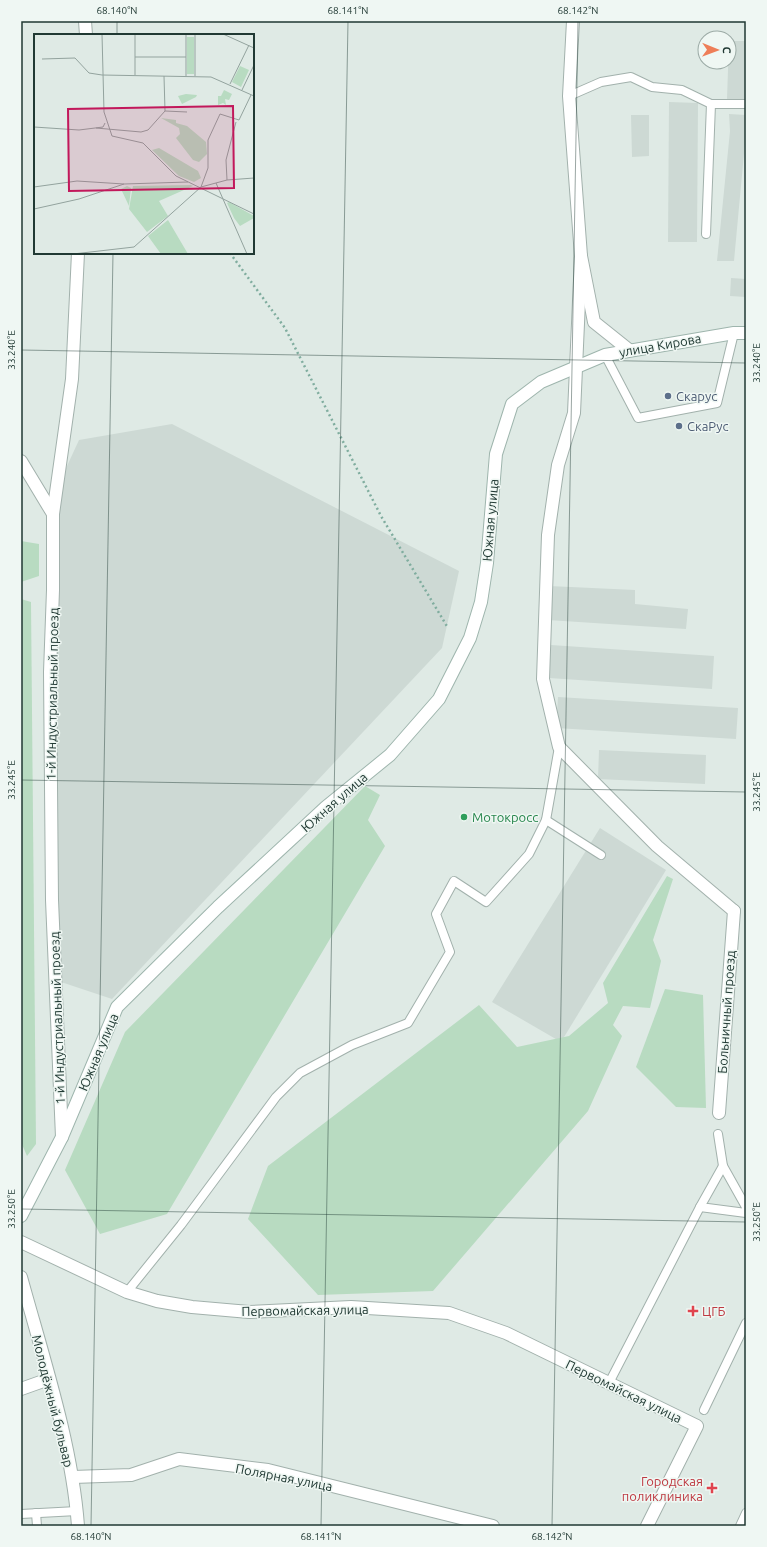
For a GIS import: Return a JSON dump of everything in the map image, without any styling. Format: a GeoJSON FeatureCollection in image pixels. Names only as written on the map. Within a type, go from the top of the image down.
{"type":"FeatureCollection","features":[{"type":"Feature","properties":{"kind":"street"},"geometry":{"type":"LineString","coordinates":[[85,21],[86,34]]}},
{"type":"Feature","properties":{"kind":"street"},"geometry":{"type":"LineString","coordinates":[[573,21],[569,96],[581,256],[574,413],[558,465],[548,535],[543,678],[560,747],[658,846],[740,911]]}},
{"type":"Feature","properties":{"kind":"street","name":"1-й Индустриальный проезд"},"geometry":{"type":"LineString","coordinates":[[62,1137],[51,846],[50,672],[53,590],[53,514],[72,379],[78,254]]}},
{"type":"Feature","properties":{"kind":"street"},"geometry":{"type":"LineString","coordinates":[[581,256],[594,322],[629,350]]}},
{"type":"Feature","properties":{"kind":"street","name":"улица Кирова"},"geometry":{"type":"LineString","coordinates":[[576,368],[606,355],[629,350],[734,333],[746,333]]}},
{"type":"Feature","properties":{"kind":"street","name":"Южная улица"},"geometry":{"type":"LineString","coordinates":[[21,1216],[62,1137],[116,1008],[218,907],[326,807],[390,755],[439,700],[470,638],[481,602],[487,563],[496,454],[512,404],[541,382],[576,368]]}},
{"type":"Feature","properties":{"kind":"street"},"geometry":{"type":"LineString","coordinates":[[21,461],[53,514]]}},
{"type":"Feature","properties":{"kind":"street","name":"Больничный проезд"},"geometry":{"type":"LineString","coordinates":[[719,1113],[740,911]]}},
{"type":"Feature","properties":{"kind":"street","name":"Первомайская улица"},"geometry":{"type":"LineString","coordinates":[[21,1242],[127,1292],[156,1301],[192,1307],[249,1312],[351,1307],[449,1313],[506,1332],[697,1426],[647,1526]]}},
{"type":"Feature","properties":{"kind":"street","name":"Молодёжный бульвар"},"geometry":{"type":"LineString","coordinates":[[21,1277],[73,1477],[78,1526]]}},
{"type":"Feature","properties":{"kind":"street"},"geometry":{"type":"LineString","coordinates":[[21,1389],[49,1380]]}},
{"type":"Feature","properties":{"kind":"street","name":"Полярная улица"},"geometry":{"type":"LineString","coordinates":[[73,1477],[131,1475],[179,1459],[268,1470],[493,1526]]}},
{"type":"Feature","properties":{"kind":"lane"},"geometry":{"type":"LineString","coordinates":[[569,96],[601,82],[631,77],[652,87],[682,90],[711,104],[746,104]]}},
{"type":"Feature","properties":{"kind":"lane"},"geometry":{"type":"LineString","coordinates":[[706,234],[711,104]]}},
{"type":"Feature","properties":{"kind":"lane"},"geometry":{"type":"LineString","coordinates":[[606,355],[638,418],[717,403],[734,333]]}},
{"type":"Feature","properties":{"kind":"lane"},"geometry":{"type":"LineString","coordinates":[[127,1292],[181,1225],[276,1097],[300,1073],[352,1045],[408,1023],[450,952],[436,914],[454,881],[486,902],[529,854],[546,820],[560,747]]}},
{"type":"Feature","properties":{"kind":"lane"},"geometry":{"type":"LineString","coordinates":[[546,820],[601,855]]}},
{"type":"Feature","properties":{"kind":"lane"},"geometry":{"type":"LineString","coordinates":[[718,1134],[723,1166],[746,1207]]}},
{"type":"Feature","properties":{"kind":"lane"},"geometry":{"type":"LineString","coordinates":[[609,1383],[700,1206],[723,1166]]}},
{"type":"Feature","properties":{"kind":"lane"},"geometry":{"type":"LineString","coordinates":[[700,1206],[746,1213]]}},
{"type":"Feature","properties":{"kind":"lane"},"geometry":{"type":"LineString","coordinates":[[704,1410],[746,1323]]}},
{"type":"Feature","properties":{"kind":"lane"},"geometry":{"type":"LineString","coordinates":[[21,1514],[77,1511]]}},
{"type":"Feature","properties":{"kind":"lane"},"geometry":{"type":"LineString","coordinates":[[36,1513],[37,1526]]}},
{"type":"Feature","properties":{"kind":"lane"},"geometry":{"type":"LineString","coordinates":[[740,1526],[746,1513]]}},
{"type":"Feature","properties":{"kind":"path"},"geometry":{"type":"LineString","coordinates":[[231,254],[285,328],[382,516],[448,628]]}},
{"type":"Feature","properties":{"kind":"shaded area"},"geometry":{"type":"Polygon","coordinates":[[[737,41],[746,41],[746,99],[727,99],[728,70],[737,70],[737,41]]]}},
{"type":"Feature","properties":{"kind":"shaded area"},"geometry":{"type":"Polygon","coordinates":[[[669,102],[698,103],[697,242],[668,242],[669,102]]]}},
{"type":"Feature","properties":{"kind":"shaded area"},"geometry":{"type":"Polygon","coordinates":[[[729,114],[746,115],[746,132],[734,261],[717,261],[730,131],[729,114]]]}},
{"type":"Feature","properties":{"kind":"shaded area"},"geometry":{"type":"Polygon","coordinates":[[[631,115],[649,115],[649,156],[632,157],[631,115]]]}},
{"type":"Feature","properties":{"kind":"shaded area"},"geometry":{"type":"Polygon","coordinates":[[[731,278],[746,279],[746,297],[730,296],[731,278]]]}},
{"type":"Feature","properties":{"kind":"shaded area"},"geometry":{"type":"Polygon","coordinates":[[[172,424],[459,571],[442,648],[112,999],[55,980],[50,503],[79,440],[172,424]]]}},
{"type":"Feature","properties":{"kind":"shaded area"},"geometry":{"type":"Polygon","coordinates":[[[549,586],[635,590],[635,604],[688,609],[686,629],[548,620],[549,586]]]}},
{"type":"Feature","properties":{"kind":"shaded area"},"geometry":{"type":"Polygon","coordinates":[[[551,645],[714,656],[712,689],[549,678],[551,645]]]}},
{"type":"Feature","properties":{"kind":"shaded area"},"geometry":{"type":"Polygon","coordinates":[[[558,697],[738,708],[736,739],[556,728],[558,697]]]}},
{"type":"Feature","properties":{"kind":"shaded area"},"geometry":{"type":"Polygon","coordinates":[[[599,750],[706,755],[705,784],[598,779],[599,750]]]}},
{"type":"Feature","properties":{"kind":"shaded area"},"geometry":{"type":"Polygon","coordinates":[[[600,828],[666,870],[561,1042],[492,1002],[600,828]]]}},
{"type":"Feature","properties":{"kind":"green space"},"geometry":{"type":"Polygon","coordinates":[[[21,541],[39,544],[39,576],[21,582],[21,541]]]}},
{"type":"Feature","properties":{"kind":"green space"},"geometry":{"type":"Polygon","coordinates":[[[21,599],[31,602],[36,1144],[27,1156],[21,1142],[21,599]]]}},
{"type":"Feature","properties":{"kind":"green space"},"geometry":{"type":"Polygon","coordinates":[[[365,786],[380,795],[368,820],[385,846],[167,1214],[100,1234],[65,1170],[125,1032],[365,786]]]}},
{"type":"Feature","properties":{"kind":"green space"},"geometry":{"type":"Polygon","coordinates":[[[667,876],[673,879],[653,940],[661,961],[650,1008],[623,1006],[613,1025],[622,1036],[588,1111],[433,1291],[318,1295],[248,1219],[268,1166],[479,1005],[517,1047],[569,1036],[608,1003],[603,983],[667,876]]]}},
{"type":"Feature","properties":{"kind":"green space"},"geometry":{"type":"Polygon","coordinates":[[[665,989],[703,995],[706,1108],[676,1107],[636,1067],[665,989]]]}},
{"type":"Feature","properties":{"kind":"place","name":"Скарус"},"geometry":{"type":"Point","coordinates":[668,396]}},
{"type":"Feature","properties":{"kind":"place","name":"СкаРус"},"geometry":{"type":"Point","coordinates":[679,426]}},
{"type":"Feature","properties":{"kind":"place","name":"Мотокросс"},"geometry":{"type":"Point","coordinates":[464,817]}},
{"type":"Feature","properties":{"kind":"place","name":"ЦГБ"},"geometry":{"type":"Point","coordinates":[693,1311]}},
{"type":"Feature","properties":{"kind":"place","name":"Городская поликлиника"},"geometry":{"type":"Point","coordinates":[712,1488]}}]}
